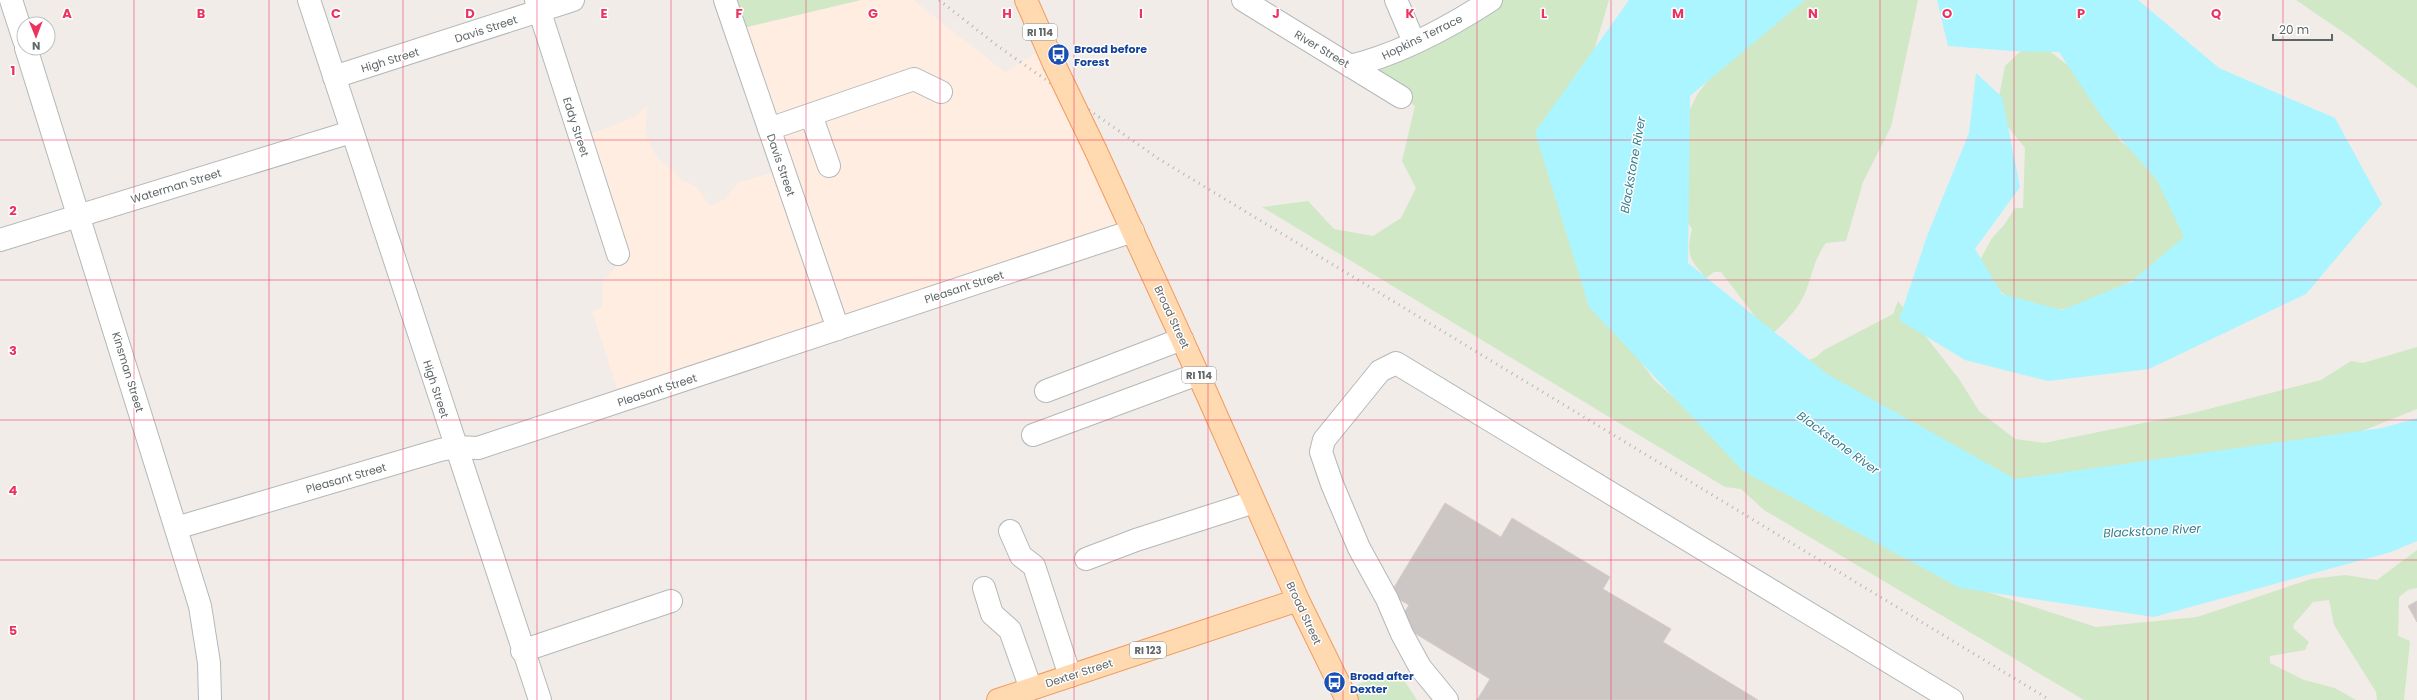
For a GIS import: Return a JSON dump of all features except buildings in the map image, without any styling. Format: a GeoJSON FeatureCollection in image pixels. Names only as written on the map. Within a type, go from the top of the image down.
{"type":"FeatureCollection","features":[{"type":"Feature","properties":{"kind":"main road","name":"Broad Street"},"geometry":{"type":"LineString","coordinates":[[1026,0],[1054,64],[1096,151],[1198,374],[1298,600],[1347,700]]}},
{"type":"Feature","properties":{"kind":"main road","name":"Dexter Street"},"geometry":{"type":"LineString","coordinates":[[998,700],[1298,600]]}},
{"type":"Feature","properties":{"kind":"street"},"geometry":{"type":"LineString","coordinates":[[11,0],[16,16]]}},
{"type":"Feature","properties":{"kind":"street","name":"High Street"},"geometry":{"type":"LineString","coordinates":[[309,0],[351,132],[522,650],[540,700]]}},
{"type":"Feature","properties":{"kind":"street","name":"Davis Street"},"geometry":{"type":"LineString","coordinates":[[446,43],[538,6],[573,0]]}},
{"type":"Feature","properties":{"kind":"street","name":"Davis Street"},"geometry":{"type":"LineString","coordinates":[[725,0],[838,329]]}},
{"type":"Feature","properties":{"kind":"street","name":"River Street"},"geometry":{"type":"LineString","coordinates":[[1243,0],[1400,97]]}},
{"type":"Feature","properties":{"kind":"street"},"geometry":{"type":"LineString","coordinates":[[1396,0],[1414,42]]}},
{"type":"Feature","properties":{"kind":"street","name":"Hopkins Terrace"},"geometry":{"type":"LineString","coordinates":[[1350,66],[1390,55],[1455,22],[1491,0]]}},
{"type":"Feature","properties":{"kind":"street","name":"Eddy Street"},"geometry":{"type":"LineString","coordinates":[[538,6],[618,254]]}},
{"type":"Feature","properties":{"kind":"street","name":"High Street"},"geometry":{"type":"LineString","coordinates":[[334,77],[446,43]]}},
{"type":"Feature","properties":{"kind":"street","name":"Kinsman Street"},"geometry":{"type":"LineString","coordinates":[[29,56],[200,606],[209,663],[210,700]]}},
{"type":"Feature","properties":{"kind":"street"},"geometry":{"type":"LineString","coordinates":[[769,129],[914,79],[941,92]]}},
{"type":"Feature","properties":{"kind":"street"},"geometry":{"type":"LineString","coordinates":[[811,115],[829,166]]}},
{"type":"Feature","properties":{"kind":"street","name":"Waterman Street"},"geometry":{"type":"LineString","coordinates":[[0,240],[351,132]]}},
{"type":"Feature","properties":{"kind":"street","name":"Pleasant Street"},"geometry":{"type":"LineString","coordinates":[[176,528],[440,450],[456,447],[478,448],[1133,231]]}},
{"type":"Feature","properties":{"kind":"street"},"geometry":{"type":"LineString","coordinates":[[1046,391],[1182,339]]}},
{"type":"Feature","properties":{"kind":"street"},"geometry":{"type":"LineString","coordinates":[[1447,700],[1420,667],[1402,634],[1387,599],[1359,548],[1332,484],[1321,452],[1324,440],[1380,371],[1396,363],[1952,700]]}},
{"type":"Feature","properties":{"kind":"street"},"geometry":{"type":"LineString","coordinates":[[1033,435],[1198,374]]}},
{"type":"Feature","properties":{"kind":"street"},"geometry":{"type":"LineString","coordinates":[[1086,560],[1136,540],[1254,502]]}},
{"type":"Feature","properties":{"kind":"street"},"geometry":{"type":"LineString","coordinates":[[1010,531],[1021,556],[1034,566],[1070,676]]}},
{"type":"Feature","properties":{"kind":"street"},"geometry":{"type":"LineString","coordinates":[[984,588],[992,614],[1010,630],[1031,689]]}},
{"type":"Feature","properties":{"kind":"street"},"geometry":{"type":"LineString","coordinates":[[522,650],[671,601]]}},
{"type":"Feature","properties":{"kind":"shaded area"},"geometry":{"type":"Polygon","coordinates":[[[861,0],[913,0],[1005,72],[1048,46],[1130,224],[618,392],[592,311],[602,307],[603,283],[622,258],[588,135],[635,117],[648,105],[645,134],[657,157],[683,181],[696,186],[710,206],[725,199],[737,183],[784,169],[739,29],[861,0]]]}},
{"type":"Feature","properties":{"kind":"green space"},"geometry":{"type":"Polygon","coordinates":[[[726,0],[861,0],[739,29],[726,0]]]}},
{"type":"Feature","properties":{"kind":"green space"},"geometry":{"type":"Polygon","coordinates":[[[1484,0],[1609,0],[1564,151],[1563,222],[1577,265],[1611,321],[1654,380],[1713,432],[1972,587],[2096,627],[2197,617],[2311,579],[2345,575],[2377,580],[2417,550],[2417,588],[2408,590],[2399,597],[2398,636],[2410,641],[2404,700],[2377,700],[2376,692],[2334,625],[2329,600],[2313,602],[2294,624],[2293,628],[2309,642],[2305,650],[2270,656],[2270,663],[2304,680],[2335,688],[2356,700],[2084,700],[1764,510],[1741,489],[1725,487],[1262,207],[1308,201],[1334,229],[1373,236],[1401,218],[1416,188],[1402,161],[1415,106],[1367,74],[1484,0]]]}},
{"type":"Feature","properties":{"kind":"green space"},"geometry":{"type":"Polygon","coordinates":[[[1781,0],[1918,0],[1891,127],[1863,182],[1846,241],[1826,243],[1817,260],[1807,288],[1800,302],[1786,320],[1770,336],[1721,272],[1714,272],[1706,278],[1690,256],[1689,245],[1692,229],[1683,214],[1672,146],[1698,93],[1765,12],[1781,0]]]}},
{"type":"Feature","properties":{"kind":"green space"},"geometry":{"type":"Polygon","coordinates":[[[2296,0],[2417,0],[2417,88],[2353,39],[2296,0]]]}},
{"type":"Feature","properties":{"kind":"green space"},"geometry":{"type":"Polygon","coordinates":[[[2039,43],[2070,67],[2105,113],[2121,142],[2173,173],[2191,238],[2173,259],[2106,294],[2097,303],[2041,313],[2013,302],[1996,287],[1979,262],[1992,238],[2004,225],[2015,208],[2023,208],[2025,148],[1996,112],[2005,66],[2026,46],[2039,43]]]}},
{"type":"Feature","properties":{"kind":"green space"},"geometry":{"type":"Polygon","coordinates":[[[1898,301],[1959,379],[1979,411],[2015,439],[2044,443],[2193,413],[2321,380],[2351,361],[2363,363],[2417,347],[2417,409],[2325,446],[2031,498],[1793,367],[1816,357],[1824,350],[1893,314],[1898,301]]]}},
{"type":"Feature","properties":{"kind":"green space"},"geometry":{"type":"Polygon","coordinates":[[[1398,671],[1417,700],[1357,700],[1351,687],[1385,674],[1398,671]]]}},
{"type":"Feature","properties":{"kind":"water","name":"Blackstone River"},"geometry":{"type":"Polygon","coordinates":[[[1629,0],[1805,0],[1690,96],[1688,263],[1827,374],[2015,479],[2382,428],[2417,418],[2417,541],[2391,552],[2154,617],[1960,588],[1743,471],[1589,307],[1535,132],[1629,0]]]}},
{"type":"Feature","properties":{"kind":"water"},"geometry":{"type":"Polygon","coordinates":[[[1937,0],[2138,0],[2219,68],[2335,118],[2382,204],[2306,294],[2149,369],[2048,381],[1965,360],[1899,320],[1927,236],[1969,133],[1976,73],[2002,97],[2020,187],[1975,249],[2002,294],[2062,310],[2131,282],[2184,237],[2157,180],[2104,120],[2059,52],[2013,51],[1948,46],[1937,0]]]}},
{"type":"Feature","properties":{"kind":"railway"},"geometry":{"type":"LineString","coordinates":[[939,0],[999,47],[1159,159],[2050,700]]}},
{"type":"Feature","properties":{"kind":"place","name":"Broad before Forest"},"geometry":{"type":"Point","coordinates":[1059,55]}},
{"type":"Feature","properties":{"kind":"place","name":"Broad after Dexter"},"geometry":{"type":"Point","coordinates":[1335,682]}}]}
